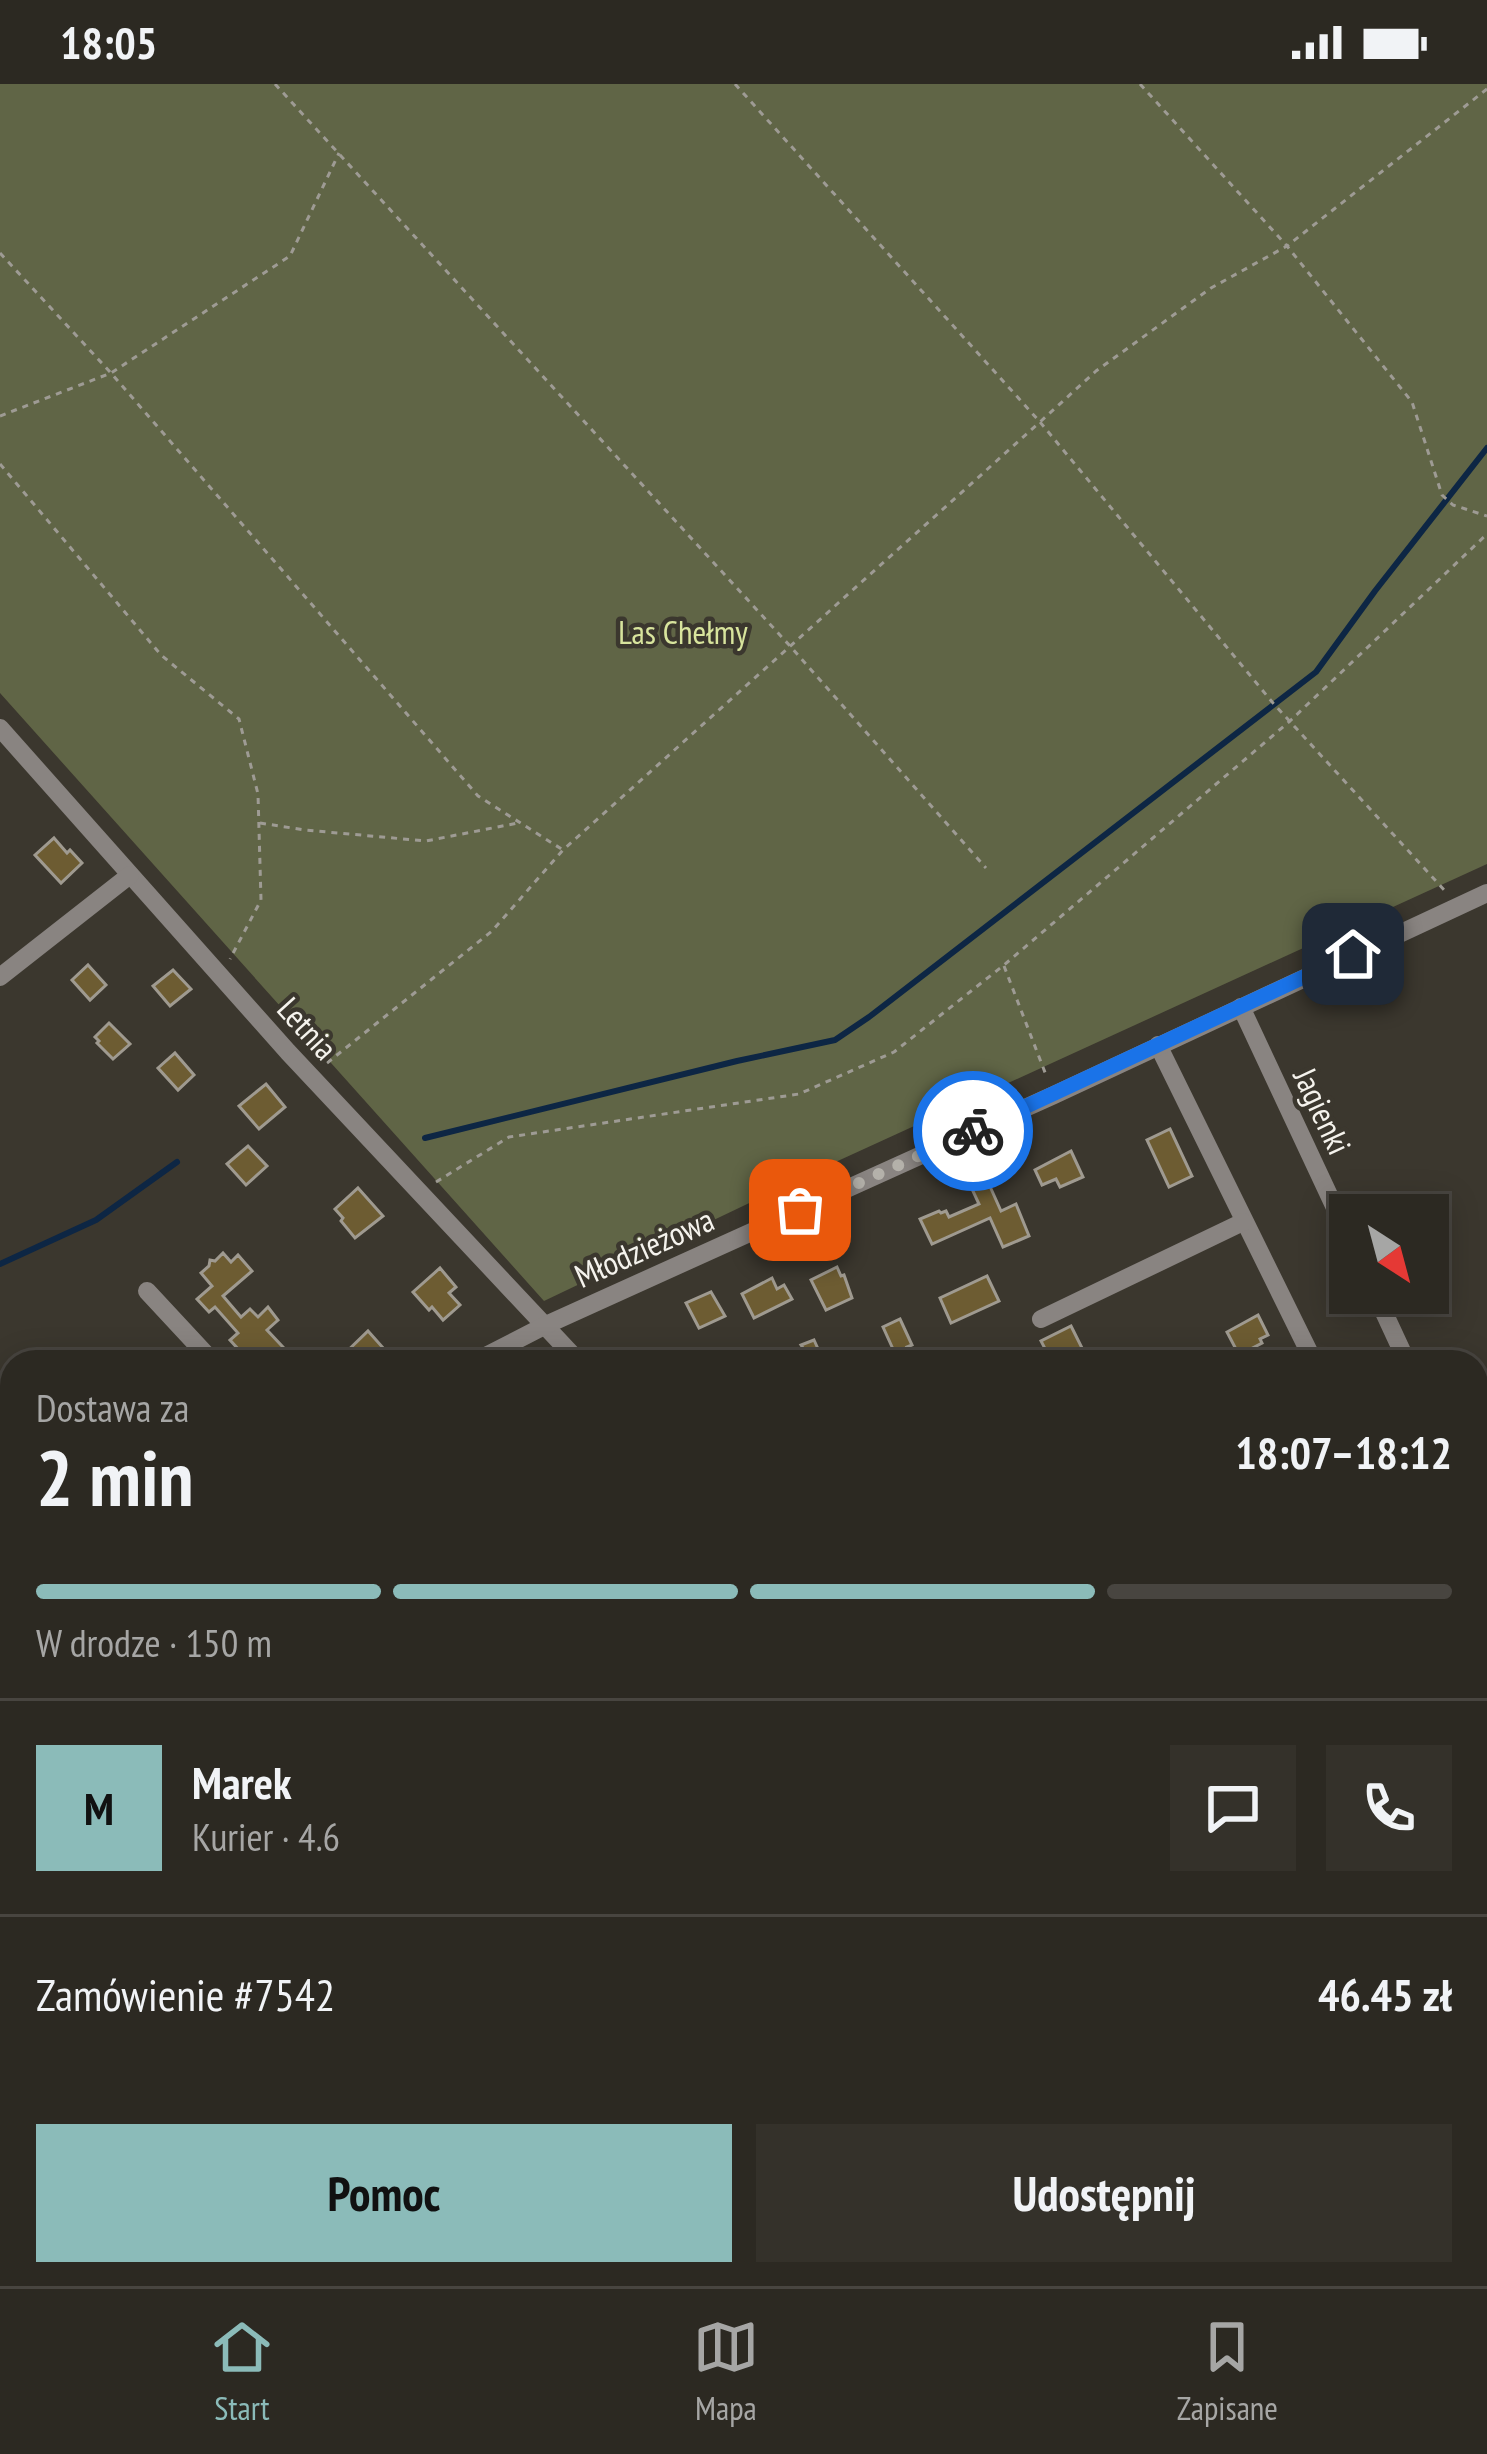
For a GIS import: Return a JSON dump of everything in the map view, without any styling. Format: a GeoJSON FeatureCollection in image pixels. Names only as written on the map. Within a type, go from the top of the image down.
{"type":"FeatureCollection","features":[{"type":"Feature","properties":{"kind":"street","name":"Letnia"},"geometry":{"type":"LineString","coordinates":[[0,728],[310,1076],[568,1350]]}},
{"type":"Feature","properties":{"kind":"street"},"geometry":{"type":"LineString","coordinates":[[0,977],[130,874]]}},
{"type":"Feature","properties":{"kind":"street","name":"Młodzieżowa"},"geometry":{"type":"LineString","coordinates":[[497,1350],[1487,893]]}},
{"type":"Feature","properties":{"kind":"street","name":"Jagienki"},"geometry":{"type":"LineString","coordinates":[[1241,1007],[1329,1195]]}},
{"type":"Feature","properties":{"kind":"street"},"geometry":{"type":"LineString","coordinates":[[1158,1045],[1308,1350]]}},
{"type":"Feature","properties":{"kind":"street"},"geometry":{"type":"LineString","coordinates":[[1041,1319],[1243,1222]]}},
{"type":"Feature","properties":{"kind":"street"},"geometry":{"type":"LineString","coordinates":[[147,1292],[202,1350]]}},
{"type":"Feature","properties":{"kind":"street"},"geometry":{"type":"LineString","coordinates":[[1385,1314],[1401,1350]]}},
{"type":"Feature","properties":{"kind":"path"},"geometry":{"type":"LineString","coordinates":[[275,84],[790,646],[986,868]]}},
{"type":"Feature","properties":{"kind":"path"},"geometry":{"type":"LineString","coordinates":[[735,84],[1040,422],[1290,721],[1462,904]]}},
{"type":"Feature","properties":{"kind":"path"},"geometry":{"type":"LineString","coordinates":[[1140,84],[1288,246],[1412,402],[1442,495],[1453,505],[1487,516]]}},
{"type":"Feature","properties":{"kind":"path"},"geometry":{"type":"LineString","coordinates":[[310,1076],[492,931],[563,850],[1096,371],[1211,288],[1288,246],[1487,89]]}},
{"type":"Feature","properties":{"kind":"path"},"geometry":{"type":"LineString","coordinates":[[0,416],[111,373],[290,256],[339,153]]}},
{"type":"Feature","properties":{"kind":"path"},"geometry":{"type":"LineString","coordinates":[[0,253],[111,373],[478,796],[563,850]]}},
{"type":"Feature","properties":{"kind":"path"},"geometry":{"type":"LineString","coordinates":[[0,464],[161,655],[239,719],[258,794],[261,900],[220,976]]}},
{"type":"Feature","properties":{"kind":"path"},"geometry":{"type":"LineString","coordinates":[[419,1192],[508,1137],[799,1094],[894,1052],[1290,721],[1487,534]]}},
{"type":"Feature","properties":{"kind":"path"},"geometry":{"type":"LineString","coordinates":[[259,823],[426,841],[519,822]]}},
{"type":"Feature","properties":{"kind":"path"},"geometry":{"type":"LineString","coordinates":[[1004,964],[1054,1095]]}},
{"type":"Feature","properties":{"kind":"green space","name":"Las Chełmy"},"geometry":{"type":"Polygon","coordinates":[[[0,84],[1487,84],[1487,864],[544,1301],[0,693],[0,84]]]}},
{"type":"Feature","properties":{"kind":"building"},"geometry":{"type":"Polygon","coordinates":[[[54,838],[82,863],[61,883],[35,855],[54,838]]]}},
{"type":"Feature","properties":{"kind":"building"},"geometry":{"type":"Polygon","coordinates":[[[88,965],[106,985],[90,1000],[72,980],[88,965]]]}},
{"type":"Feature","properties":{"kind":"building"},"geometry":{"type":"Polygon","coordinates":[[[173,970],[191,989],[170,1006],[153,986],[173,970]]]}},
{"type":"Feature","properties":{"kind":"building"},"geometry":{"type":"Polygon","coordinates":[[[109,1023],[130,1044],[113,1059],[95,1037],[109,1023]]]}},
{"type":"Feature","properties":{"kind":"building"},"geometry":{"type":"Polygon","coordinates":[[[175,1053],[194,1075],[178,1090],[158,1068],[175,1053]]]}},
{"type":"Feature","properties":{"kind":"building"},"geometry":{"type":"Polygon","coordinates":[[[266,1084],[285,1107],[259,1129],[239,1106],[266,1084]]]}},
{"type":"Feature","properties":{"kind":"building"},"geometry":{"type":"Polygon","coordinates":[[[1170,1129],[1192,1176],[1169,1187],[1147,1140],[1170,1129]]]}},
{"type":"Feature","properties":{"kind":"building"},"geometry":{"type":"Polygon","coordinates":[[[248,1146],[267,1166],[246,1185],[227,1164],[248,1146]]]}},
{"type":"Feature","properties":{"kind":"building"},"geometry":{"type":"Polygon","coordinates":[[[1071,1151],[1083,1177],[1060,1187],[1056,1179],[1042,1185],[1035,1170],[1071,1151]]]}},
{"type":"Feature","properties":{"kind":"building"},"geometry":{"type":"Polygon","coordinates":[[[988,1182],[1001,1211],[1016,1204],[1029,1236],[1003,1247],[990,1218],[932,1244],[920,1219],[939,1211],[946,1211],[949,1217],[979,1204],[972,1189],[988,1182]]]}},
{"type":"Feature","properties":{"kind":"building"},"geometry":{"type":"Polygon","coordinates":[[[358,1188],[383,1216],[355,1238],[335,1209],[358,1188]]]}},
{"type":"Feature","properties":{"kind":"building"},"geometry":{"type":"Polygon","coordinates":[[[223,1253],[231,1262],[238,1255],[252,1271],[223,1296],[241,1317],[250,1309],[258,1317],[268,1307],[278,1320],[267,1330],[286,1350],[239,1350],[230,1340],[238,1333],[215,1307],[209,1312],[197,1299],[212,1286],[201,1273],[210,1260],[223,1253]]]}},
{"type":"Feature","properties":{"kind":"building"},"geometry":{"type":"Polygon","coordinates":[[[837,1267],[852,1298],[826,1310],[811,1280],[837,1267]]]}},
{"type":"Feature","properties":{"kind":"building"},"geometry":{"type":"Polygon","coordinates":[[[440,1268],[456,1287],[449,1293],[460,1305],[443,1320],[413,1292],[440,1268]]]}},
{"type":"Feature","properties":{"kind":"building"},"geometry":{"type":"Polygon","coordinates":[[[987,1276],[999,1301],[951,1323],[940,1298],[987,1276]]]}},
{"type":"Feature","properties":{"kind":"building"},"geometry":{"type":"Polygon","coordinates":[[[772,1278],[777,1289],[784,1285],[792,1299],[754,1318],[742,1294],[772,1278]]]}},
{"type":"Feature","properties":{"kind":"building"},"geometry":{"type":"Polygon","coordinates":[[[711,1292],[725,1316],[699,1328],[686,1303],[711,1292]]]}},
{"type":"Feature","properties":{"kind":"building"},"geometry":{"type":"Polygon","coordinates":[[[1258,1315],[1268,1335],[1249,1350],[1236,1350],[1227,1332],[1258,1315]]]}},
{"type":"Feature","properties":{"kind":"building"},"geometry":{"type":"Polygon","coordinates":[[[900,1319],[912,1345],[909,1350],[893,1350],[883,1327],[900,1319]]]}},
{"type":"Feature","properties":{"kind":"building"},"geometry":{"type":"Polygon","coordinates":[[[1071,1326],[1083,1350],[1046,1350],[1041,1341],[1071,1326]]]}},
{"type":"Feature","properties":{"kind":"building"},"geometry":{"type":"Polygon","coordinates":[[[368,1331],[385,1350],[348,1350],[368,1331]]]}},
{"type":"Feature","properties":{"kind":"building"},"geometry":{"type":"Polygon","coordinates":[[[814,1340],[819,1350],[799,1350],[814,1340]]]}},
{"type":"Feature","properties":{"kind":"waterway"},"geometry":{"type":"LineString","coordinates":[[425,1138],[835,1040],[1316,672],[1487,448]]}},
{"type":"Feature","properties":{"kind":"waterway"},"geometry":{"type":"LineString","coordinates":[[0,1264],[96,1220],[177,1162]]}},
{"type":"Feature","properties":{"kind":"way so far"},"geometry":{"type":"LineString","coordinates":[[800,1210],[973,1131]]}},
{"type":"Feature","properties":{"kind":"route"},"geometry":{"type":"LineString","coordinates":[[973,1131],[1353,954]]}}]}
